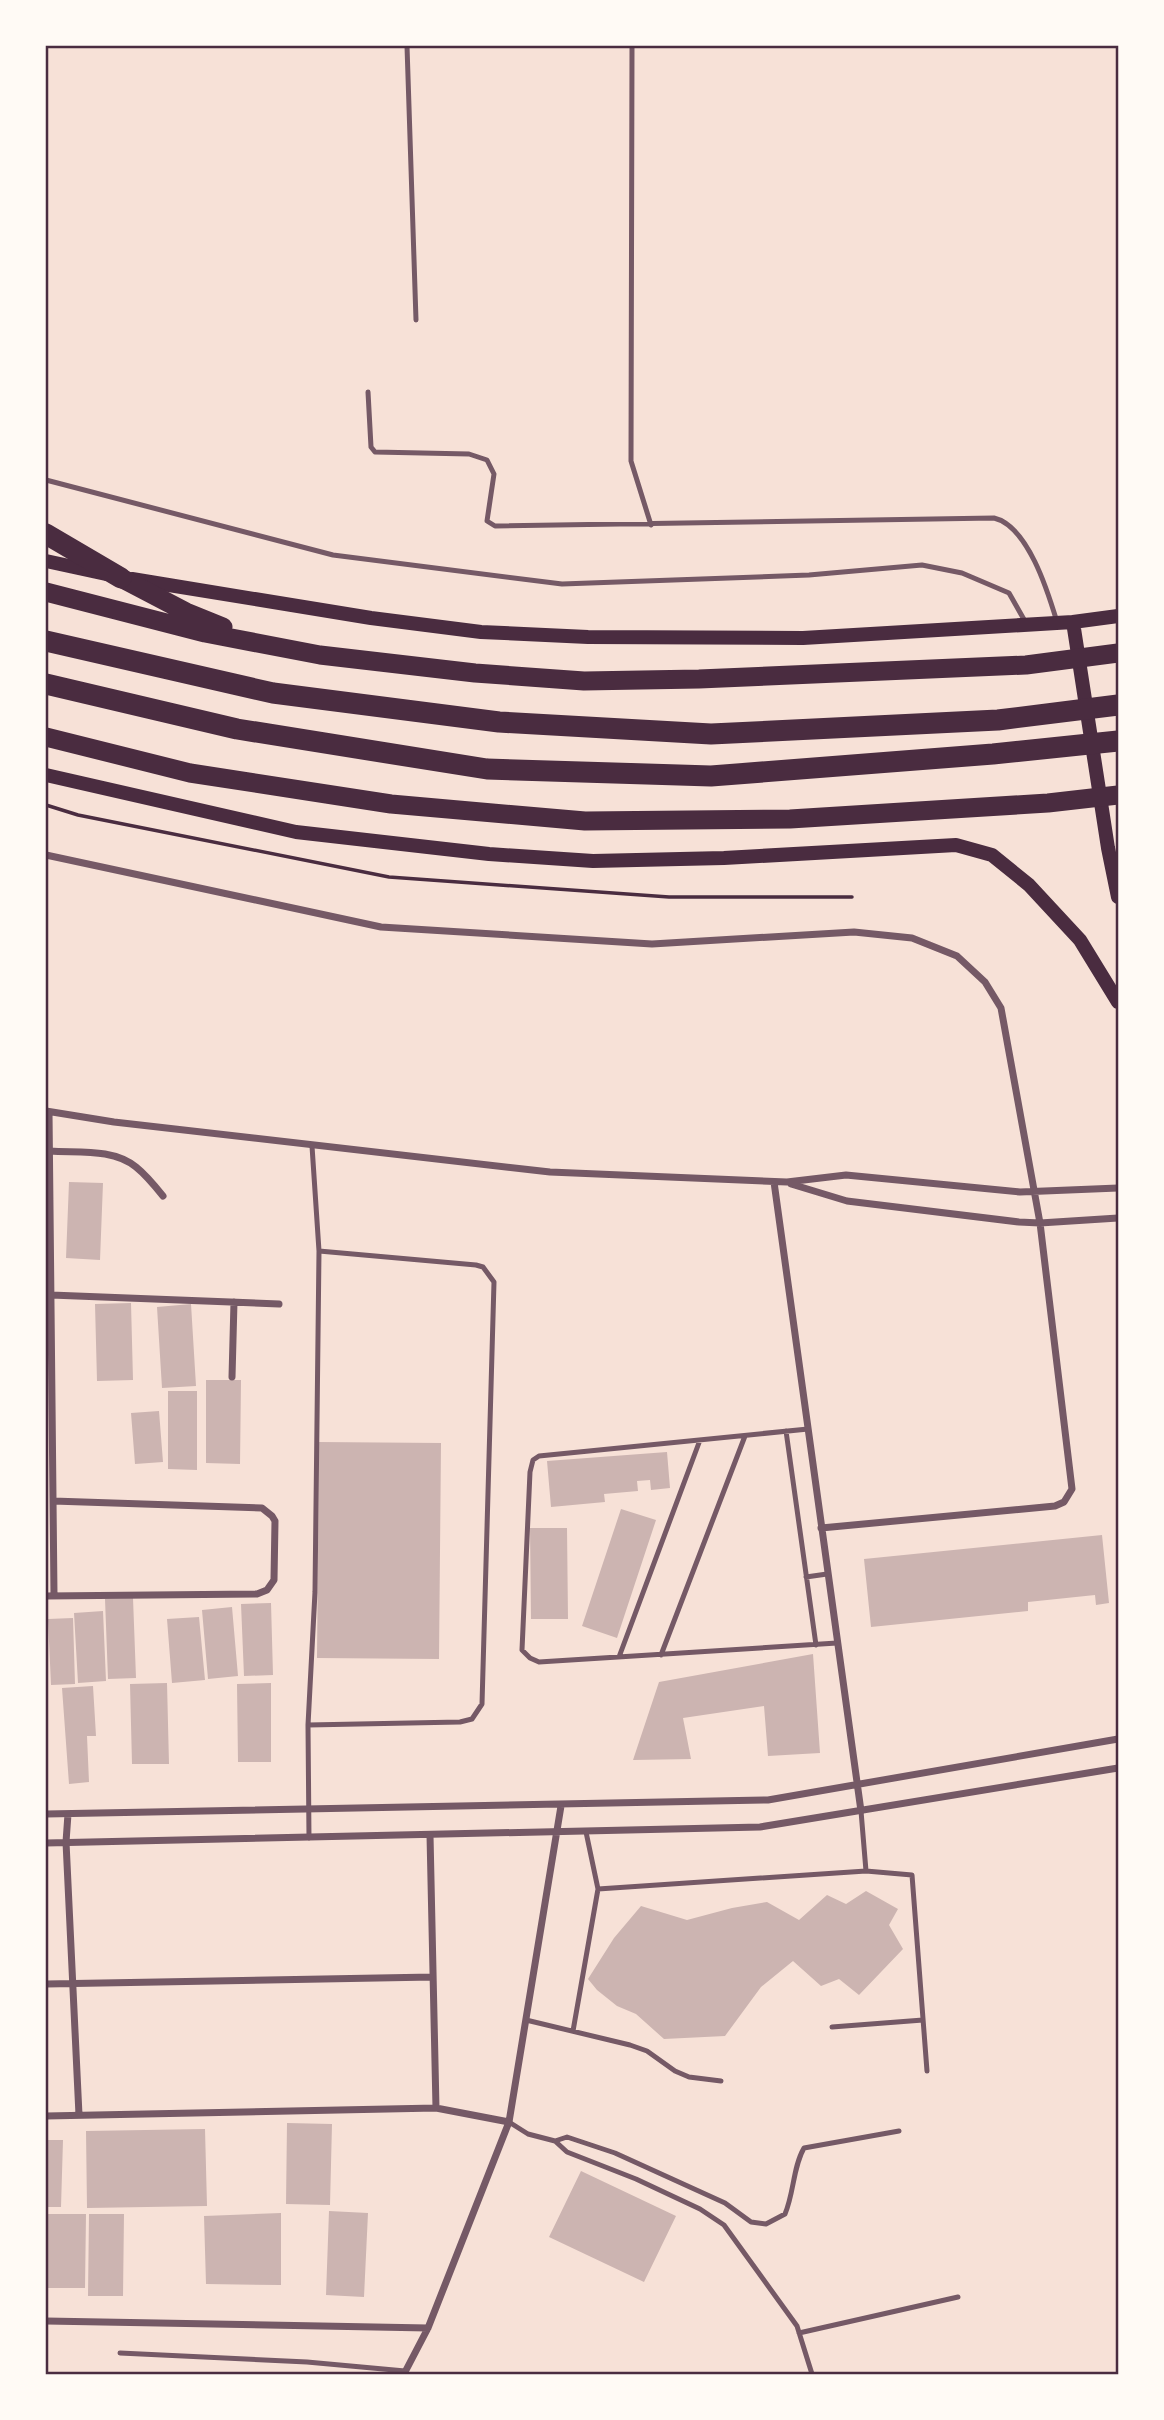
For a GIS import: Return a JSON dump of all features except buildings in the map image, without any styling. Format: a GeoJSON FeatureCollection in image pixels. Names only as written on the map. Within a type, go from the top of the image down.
{"type":"FeatureCollection","features":[{"type":"Feature","properties":{"kind":"highway"},"geometry":{"type":"LineString","coordinates":[[46,534],[186,612],[270,645]]}},
{"type":"Feature","properties":{"kind":"highway"},"geometry":{"type":"LineString","coordinates":[[46,592],[205,633],[320,655],[475,673],[584,681],[699,680],[1026,665],[1118,653]]}},
{"type":"Feature","properties":{"kind":"highway"},"geometry":{"type":"LineString","coordinates":[[46,641],[273,693],[499,722],[711,733],[998,720],[1118,705]]}},
{"type":"Feature","properties":{"kind":"highway"},"geometry":{"type":"LineString","coordinates":[[46,684],[237,729],[487,768],[711,776],[1118,741]]}},
{"type":"Feature","properties":{"kind":"highway"},"geometry":{"type":"LineString","coordinates":[[46,737],[190,773],[391,804],[585,821],[790,820],[1048,803],[1118,795]]}},
{"type":"Feature","properties":{"kind":"main road"},"geometry":{"type":"LineString","coordinates":[[46,561],[121,578],[371,618],[481,632],[587,637],[803,638],[1073,622],[1118,615]]}},
{"type":"Feature","properties":{"kind":"main road"},"geometry":{"type":"LineString","coordinates":[[1073,622],[1118,897]]}},
{"type":"Feature","properties":{"kind":"main road"},"geometry":{"type":"LineString","coordinates":[[46,775],[296,832],[489,854],[593,861],[724,858],[956,845],[992,855],[1029,885],[1080,940],[1118,1002]]}},
{"type":"Feature","properties":{"kind":"street"},"geometry":{"type":"LineString","coordinates":[[46,855],[381,927],[652,944],[854,932],[912,938],[957,956],[985,982],[1001,1008],[1040,1223],[1072,1489],[1069,1497],[1055,1506],[821,1528]]}},
{"type":"Feature","properties":{"kind":"street"},"geometry":{"type":"LineString","coordinates":[[53,1501],[257,1507],[267,1510],[275,1521],[274,1580],[262,1593],[50,1596],[53,1501],[48,1223],[50,1151],[47,1111],[114,1122],[550,1172],[774,1182],[846,1175],[1020,1192],[1118,1188]]}},
{"type":"Feature","properties":{"kind":"street"},"geometry":{"type":"LineString","coordinates":[[50,1151],[110,1154],[120,1157],[137,1168],[163,1196]]}},
{"type":"Feature","properties":{"kind":"street"},"geometry":{"type":"LineString","coordinates":[[774,1182],[860,1811]]}},
{"type":"Feature","properties":{"kind":"street"},"geometry":{"type":"LineString","coordinates":[[786,1182],[847,1201],[1040,1223],[1118,1218]]}},
{"type":"Feature","properties":{"kind":"street"},"geometry":{"type":"LineString","coordinates":[[51,1295],[279,1304]]}},
{"type":"Feature","properties":{"kind":"street"},"geometry":{"type":"LineString","coordinates":[[232,1377],[234,1302]]}},
{"type":"Feature","properties":{"kind":"street"},"geometry":{"type":"LineString","coordinates":[[46,1815],[768,1800],[1114,1739],[1118,1733]]}},
{"type":"Feature","properties":{"kind":"street"},"geometry":{"type":"LineString","coordinates":[[46,1843],[760,1827],[1106,1769],[1118,1770]]}},
{"type":"Feature","properties":{"kind":"street"},"geometry":{"type":"LineString","coordinates":[[404,2373],[428,2328],[509,2122],[561,1805]]}},
{"type":"Feature","properties":{"kind":"street"},"geometry":{"type":"LineString","coordinates":[[68,1814],[66,1842],[79,2115]]}},
{"type":"Feature","properties":{"kind":"street"},"geometry":{"type":"LineString","coordinates":[[430,1836],[436,2108]]}},
{"type":"Feature","properties":{"kind":"street"},"geometry":{"type":"LineString","coordinates":[[46,1984],[433,1977]]}},
{"type":"Feature","properties":{"kind":"street"},"geometry":{"type":"LineString","coordinates":[[46,2116],[436,2108],[509,2122]]}},
{"type":"Feature","properties":{"kind":"street"},"geometry":{"type":"LineString","coordinates":[[46,2321],[428,2328]]}},
{"type":"Feature","properties":{"kind":"lane"},"geometry":{"type":"LineString","coordinates":[[407,46],[416,320]]}},
{"type":"Feature","properties":{"kind":"lane"},"geometry":{"type":"LineString","coordinates":[[632,46],[631,461],[651,525]]}},
{"type":"Feature","properties":{"kind":"lane"},"geometry":{"type":"LineString","coordinates":[[369,392],[371,447],[375,452],[469,454],[486,460],[494,474],[487,521],[495,526],[994,519],[1011,526],[1033,559],[1047,586],[1057,622]]}},
{"type":"Feature","properties":{"kind":"lane"},"geometry":{"type":"LineString","coordinates":[[46,480],[333,555],[562,584],[809,575],[922,565],[962,573],[1009,593],[1026,623]]}},
{"type":"Feature","properties":{"kind":"lane"},"geometry":{"type":"LineString","coordinates":[[309,1838],[319,1251],[312,1146]]}},
{"type":"Feature","properties":{"kind":"lane"},"geometry":{"type":"LineString","coordinates":[[309,1725],[460,1722],[472,1719],[482,1704],[494,1282],[483,1267],[476,1265],[319,1251]]}},
{"type":"Feature","properties":{"kind":"lane"},"geometry":{"type":"LineString","coordinates":[[808,1429],[539,1456],[533,1460],[530,1465],[522,1650],[539,1662],[837,1643]]}},
{"type":"Feature","properties":{"kind":"lane"},"geometry":{"type":"LineString","coordinates":[[786,1431],[816,1645]]}},
{"type":"Feature","properties":{"kind":"lane"},"geometry":{"type":"LineString","coordinates":[[661,1655],[745,1436]]}},
{"type":"Feature","properties":{"kind":"lane"},"geometry":{"type":"LineString","coordinates":[[619,1657],[700,1440]]}},
{"type":"Feature","properties":{"kind":"lane"},"geometry":{"type":"LineString","coordinates":[[806,1577],[827,1574]]}},
{"type":"Feature","properties":{"kind":"lane"},"geometry":{"type":"LineString","coordinates":[[860,1811],[866,1871]]}},
{"type":"Feature","properties":{"kind":"lane"},"geometry":{"type":"LineString","coordinates":[[573,2031],[598,1889],[586,1832]]}},
{"type":"Feature","properties":{"kind":"lane"},"geometry":{"type":"LineString","coordinates":[[598,1889],[866,1871],[912,1875],[927,2071]]}},
{"type":"Feature","properties":{"kind":"lane"},"geometry":{"type":"LineString","coordinates":[[526,2020],[647,2051],[675,2071],[689,2077],[721,2081]]}},
{"type":"Feature","properties":{"kind":"lane"},"geometry":{"type":"LineString","coordinates":[[832,2026],[923,2020]]}},
{"type":"Feature","properties":{"kind":"lane"},"geometry":{"type":"LineString","coordinates":[[509,2122],[528,2134],[555,2141],[567,2152],[700,2208],[724,2225],[797,2326],[813,2375]]}},
{"type":"Feature","properties":{"kind":"lane"},"geometry":{"type":"LineString","coordinates":[[555,2141],[568,2137],[615,2153],[725,2203],[751,2222],[766,2224],[785,2214],[804,2148],[899,2131]]}},
{"type":"Feature","properties":{"kind":"lane"},"geometry":{"type":"LineString","coordinates":[[799,2333],[958,2297]]}},
{"type":"Feature","properties":{"kind":"lane"},"geometry":{"type":"LineString","coordinates":[[120,2353],[307,2362],[404,2373]]}},
{"type":"Feature","properties":{"kind":"path"},"geometry":{"type":"LineString","coordinates":[[46,805],[78,815],[390,877],[669,897],[852,897]]}}]}
